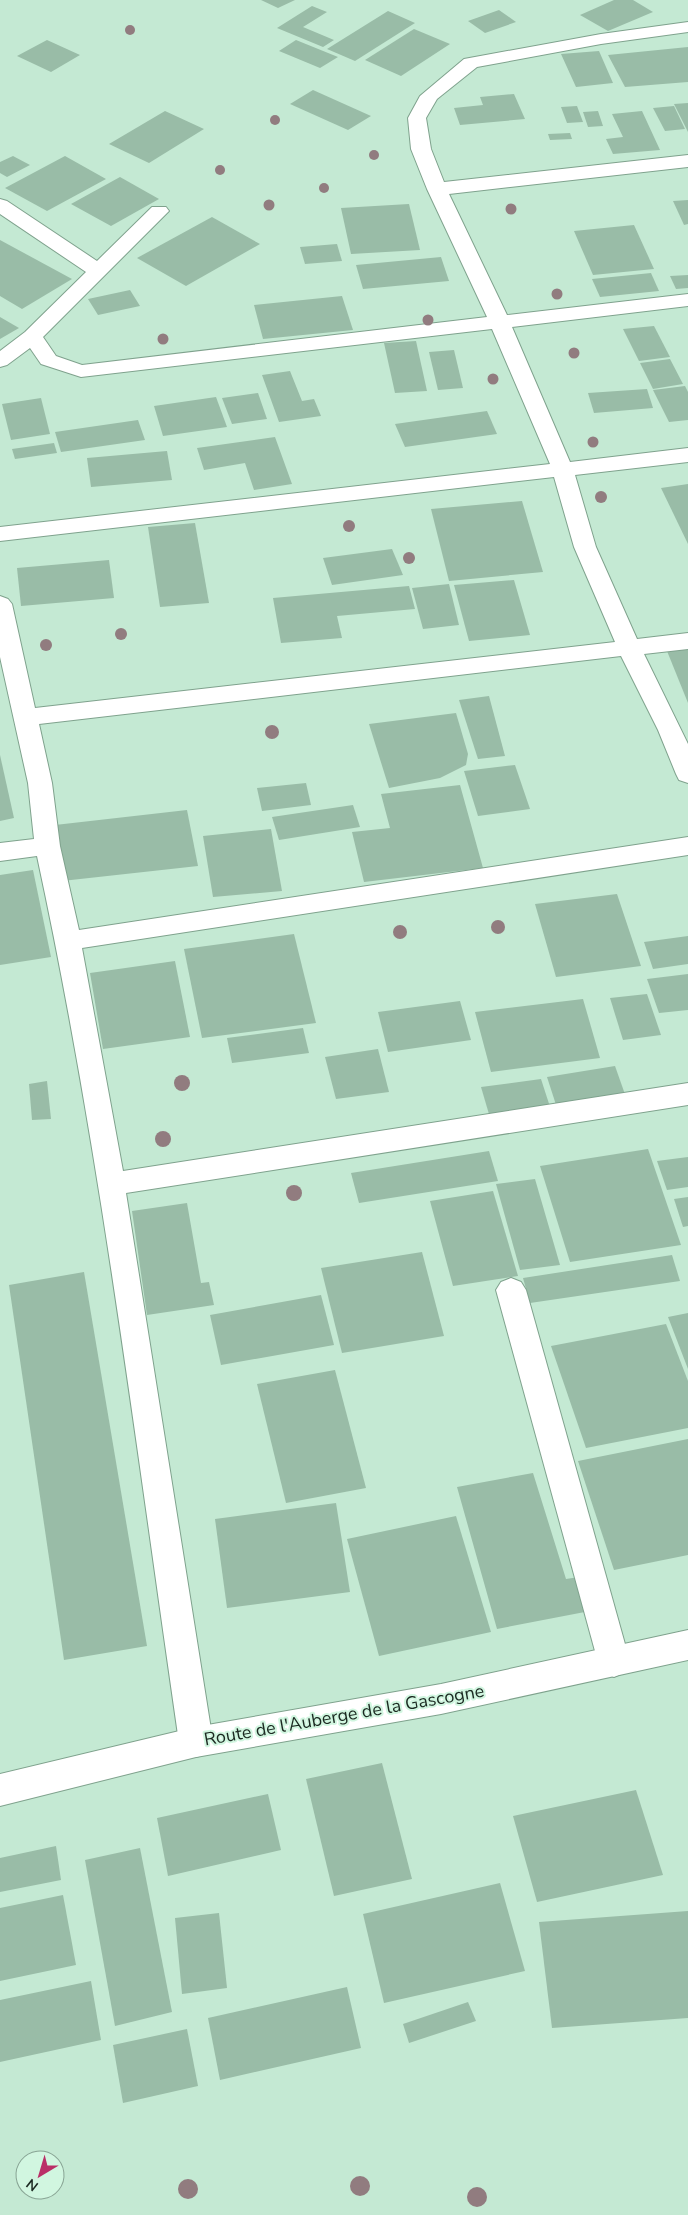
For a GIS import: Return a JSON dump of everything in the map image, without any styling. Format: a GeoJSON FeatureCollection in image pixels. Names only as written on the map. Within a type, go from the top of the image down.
{"type":"FeatureCollection","features":[{"type":"Feature","properties":{"kind":"street"},"geometry":{"type":"LineString","coordinates":[[688,27],[601,39],[471,63],[429,96],[417,118],[420,150],[500,323],[562,470],[585,546],[630,650],[670,730],[688,774]]}},
{"type":"Feature","properties":{"kind":"street"},"geometry":{"type":"LineString","coordinates":[[437,189],[688,161]]}},
{"type":"Feature","properties":{"kind":"street"},"geometry":{"type":"LineString","coordinates":[[0,205],[98,272]]}},
{"type":"Feature","properties":{"kind":"street"},"geometry":{"type":"LineString","coordinates":[[0,361],[32,336],[159,211]]}},
{"type":"Feature","properties":{"kind":"street"},"geometry":{"type":"LineString","coordinates":[[32,336],[48,360],[81,371],[688,300]]}},
{"type":"Feature","properties":{"kind":"street"},"geometry":{"type":"LineString","coordinates":[[0,534],[688,455]]}},
{"type":"Feature","properties":{"kind":"street"},"geometry":{"type":"LineString","coordinates":[[0,604],[40,783],[48,846],[68,941],[111,1184],[196,1742]]}},
{"type":"Feature","properties":{"kind":"street"},"geometry":{"type":"LineString","coordinates":[[25,717],[630,650],[688,641]]}},
{"type":"Feature","properties":{"kind":"street"},"geometry":{"type":"LineString","coordinates":[[0,852],[48,846]]}},
{"type":"Feature","properties":{"kind":"street"},"geometry":{"type":"LineString","coordinates":[[68,941],[688,846]]}},
{"type":"Feature","properties":{"kind":"street"},"geometry":{"type":"LineString","coordinates":[[111,1184],[688,1094]]}},
{"type":"Feature","properties":{"kind":"street"},"geometry":{"type":"LineString","coordinates":[[511,1290],[614,1662]]}},
{"type":"Feature","properties":{"kind":"street","name":"Route de l'Auberge de la Gascogne"},"geometry":{"type":"LineString","coordinates":[[0,1790],[196,1742],[442,1700],[688,1645]]}},
{"type":"Feature","properties":{"kind":"building"},"geometry":{"type":"Polygon","coordinates":[[[261,0],[295,0],[278,8],[261,0]]]}},
{"type":"Feature","properties":{"kind":"building"},"geometry":{"type":"Polygon","coordinates":[[[614,0],[633,0],[653,12],[608,31],[580,15],[614,0]]]}},
{"type":"Feature","properties":{"kind":"building"},"geometry":{"type":"Polygon","coordinates":[[[312,6],[327,12],[303,27],[334,40],[323,47],[277,28],[312,6]]]}},
{"type":"Feature","properties":{"kind":"building"},"geometry":{"type":"Polygon","coordinates":[[[499,10],[516,22],[485,33],[468,21],[499,10]]]}},
{"type":"Feature","properties":{"kind":"building"},"geometry":{"type":"Polygon","coordinates":[[[388,11],[415,23],[355,61],[327,49],[388,11]]]}},
{"type":"Feature","properties":{"kind":"building"},"geometry":{"type":"Polygon","coordinates":[[[414,29],[450,44],[401,76],[365,60],[414,29]]]}},
{"type":"Feature","properties":{"kind":"building"},"geometry":{"type":"Polygon","coordinates":[[[47,40],[80,55],[51,72],[17,56],[47,40]]]}},
{"type":"Feature","properties":{"kind":"building"},"geometry":{"type":"Polygon","coordinates":[[[296,40],[338,57],[320,68],[279,51],[296,40]]]}},
{"type":"Feature","properties":{"kind":"building"},"geometry":{"type":"Polygon","coordinates":[[[688,47],[688,82],[625,87],[608,55],[688,47]]]}},
{"type":"Feature","properties":{"kind":"building"},"geometry":{"type":"Polygon","coordinates":[[[599,51],[613,83],[576,87],[561,54],[599,51]]]}},
{"type":"Feature","properties":{"kind":"building"},"geometry":{"type":"Polygon","coordinates":[[[313,90],[371,116],[348,130],[290,104],[313,90]]]}},
{"type":"Feature","properties":{"kind":"building"},"geometry":{"type":"Polygon","coordinates":[[[514,94],[525,119],[460,125],[454,108],[483,105],[480,97],[514,94]]]}},
{"type":"Feature","properties":{"kind":"building"},"geometry":{"type":"Polygon","coordinates":[[[688,103],[688,132],[674,104],[688,103]]]}},
{"type":"Feature","properties":{"kind":"building"},"geometry":{"type":"Polygon","coordinates":[[[577,106],[583,122],[567,123],[561,107],[577,106]]]}},
{"type":"Feature","properties":{"kind":"building"},"geometry":{"type":"Polygon","coordinates":[[[674,106],[685,129],[665,131],[653,108],[674,106]]]}},
{"type":"Feature","properties":{"kind":"building"},"geometry":{"type":"Polygon","coordinates":[[[165,111],[204,129],[149,163],[109,144],[165,111]]]}},
{"type":"Feature","properties":{"kind":"building"},"geometry":{"type":"Polygon","coordinates":[[[598,111],[603,126],[588,127],[583,112],[598,111]]]}},
{"type":"Feature","properties":{"kind":"building"},"geometry":{"type":"Polygon","coordinates":[[[642,111],[660,150],[613,154],[606,139],[623,137],[612,114],[642,111]]]}},
{"type":"Feature","properties":{"kind":"building"},"geometry":{"type":"Polygon","coordinates":[[[570,133],[572,139],[550,140],[548,134],[570,133]]]}},
{"type":"Feature","properties":{"kind":"building"},"geometry":{"type":"Polygon","coordinates":[[[13,156],[30,165],[7,177],[0,173],[0,162],[13,156]]]}},
{"type":"Feature","properties":{"kind":"building"},"geometry":{"type":"Polygon","coordinates":[[[65,156],[106,179],[47,211],[5,188],[65,156]]]}},
{"type":"Feature","properties":{"kind":"building"},"geometry":{"type":"Polygon","coordinates":[[[120,177],[159,199],[111,226],[71,204],[120,177]]]}},
{"type":"Feature","properties":{"kind":"building"},"geometry":{"type":"Polygon","coordinates":[[[688,200],[688,224],[684,225],[673,201],[688,200]]]}},
{"type":"Feature","properties":{"kind":"building"},"geometry":{"type":"Polygon","coordinates":[[[409,204],[420,250],[351,254],[341,208],[409,204]]]}},
{"type":"Feature","properties":{"kind":"building"},"geometry":{"type":"Polygon","coordinates":[[[212,217],[260,244],[186,286],[137,258],[212,217]]]}},
{"type":"Feature","properties":{"kind":"building"},"geometry":{"type":"Polygon","coordinates":[[[634,225],[654,269],[593,275],[574,231],[634,225]]]}},
{"type":"Feature","properties":{"kind":"building"},"geometry":{"type":"Polygon","coordinates":[[[0,240],[72,279],[22,309],[0,296],[0,240]]]}},
{"type":"Feature","properties":{"kind":"building"},"geometry":{"type":"Polygon","coordinates":[[[337,244],[342,261],[305,264],[300,247],[337,244]]]}},
{"type":"Feature","properties":{"kind":"building"},"geometry":{"type":"Polygon","coordinates":[[[441,257],[449,281],[363,289],[356,265],[441,257]]]}},
{"type":"Feature","properties":{"kind":"building"},"geometry":{"type":"Polygon","coordinates":[[[651,273],[659,291],[600,297],[592,279],[651,273]]]}},
{"type":"Feature","properties":{"kind":"building"},"geometry":{"type":"Polygon","coordinates":[[[688,275],[688,288],[676,289],[670,276],[688,275]]]}},
{"type":"Feature","properties":{"kind":"building"},"geometry":{"type":"Polygon","coordinates":[[[130,290],[140,306],[98,315],[88,299],[130,290]]]}},
{"type":"Feature","properties":{"kind":"building"},"geometry":{"type":"Polygon","coordinates":[[[342,296],[353,330],[263,339],[254,305],[342,296]]]}},
{"type":"Feature","properties":{"kind":"building"},"geometry":{"type":"Polygon","coordinates":[[[0,317],[19,328],[0,339],[0,317]]]}},
{"type":"Feature","properties":{"kind":"building"},"geometry":{"type":"Polygon","coordinates":[[[654,326],[670,357],[639,361],[623,329],[654,326]]]}},
{"type":"Feature","properties":{"kind":"building"},"geometry":{"type":"Polygon","coordinates":[[[416,341],[427,391],[395,393],[384,343],[416,341]]]}},
{"type":"Feature","properties":{"kind":"building"},"geometry":{"type":"Polygon","coordinates":[[[454,350],[463,388],[438,390],[429,352],[454,350]]]}},
{"type":"Feature","properties":{"kind":"building"},"geometry":{"type":"Polygon","coordinates":[[[670,359],[683,384],[653,389],[640,363],[670,359]]]}},
{"type":"Feature","properties":{"kind":"building"},"geometry":{"type":"Polygon","coordinates":[[[290,371],[302,401],[314,399],[321,416],[279,422],[262,375],[290,371]]]}},
{"type":"Feature","properties":{"kind":"building"},"geometry":{"type":"Polygon","coordinates":[[[685,386],[688,392],[688,420],[669,422],[653,390],[685,386]]]}},
{"type":"Feature","properties":{"kind":"building"},"geometry":{"type":"Polygon","coordinates":[[[647,389],[653,408],[594,413],[588,393],[647,389]]]}},
{"type":"Feature","properties":{"kind":"building"},"geometry":{"type":"Polygon","coordinates":[[[258,393],[267,419],[232,424],[222,398],[258,393]]]}},
{"type":"Feature","properties":{"kind":"building"},"geometry":{"type":"Polygon","coordinates":[[[216,397],[227,427],[163,436],[154,406],[216,397]]]}},
{"type":"Feature","properties":{"kind":"building"},"geometry":{"type":"Polygon","coordinates":[[[41,398],[50,434],[11,440],[2,404],[41,398]]]}},
{"type":"Feature","properties":{"kind":"building"},"geometry":{"type":"Polygon","coordinates":[[[487,411],[497,434],[405,447],[395,424],[487,411]]]}},
{"type":"Feature","properties":{"kind":"building"},"geometry":{"type":"Polygon","coordinates":[[[138,420],[145,440],[61,452],[55,432],[138,420]]]}},
{"type":"Feature","properties":{"kind":"building"},"geometry":{"type":"Polygon","coordinates":[[[275,437],[292,484],[254,490],[245,463],[204,470],[197,448],[275,437]]]}},
{"type":"Feature","properties":{"kind":"building"},"geometry":{"type":"Polygon","coordinates":[[[54,443],[57,453],[15,459],[12,449],[54,443]]]}},
{"type":"Feature","properties":{"kind":"building"},"geometry":{"type":"Polygon","coordinates":[[[167,451],[172,480],[91,487],[87,458],[167,451]]]}},
{"type":"Feature","properties":{"kind":"building"},"geometry":{"type":"Polygon","coordinates":[[[688,484],[688,544],[661,488],[688,484]]]}},
{"type":"Feature","properties":{"kind":"building"},"geometry":{"type":"Polygon","coordinates":[[[522,501],[543,572],[449,581],[431,509],[522,501]]]}},
{"type":"Feature","properties":{"kind":"building"},"geometry":{"type":"Polygon","coordinates":[[[195,523],[209,603],[160,607],[148,527],[195,523]]]}},
{"type":"Feature","properties":{"kind":"building"},"geometry":{"type":"Polygon","coordinates":[[[392,549],[403,575],[332,585],[323,558],[392,549]]]}},
{"type":"Feature","properties":{"kind":"building"},"geometry":{"type":"Polygon","coordinates":[[[109,560],[114,598],[21,606],[17,568],[109,560]]]}},
{"type":"Feature","properties":{"kind":"building"},"geometry":{"type":"Polygon","coordinates":[[[514,580],[530,635],[469,641],[454,585],[514,580]]]}},
{"type":"Feature","properties":{"kind":"building"},"geometry":{"type":"Polygon","coordinates":[[[449,584],[459,625],[423,629],[412,588],[449,584]]]}},
{"type":"Feature","properties":{"kind":"building"},"geometry":{"type":"Polygon","coordinates":[[[409,586],[415,609],[337,616],[342,638],[281,643],[273,598],[409,586]]]}},
{"type":"Feature","properties":{"kind":"building"},"geometry":{"type":"Polygon","coordinates":[[[688,649],[688,703],[667,651],[688,649]]]}},
{"type":"Feature","properties":{"kind":"building"},"geometry":{"type":"Polygon","coordinates":[[[489,696],[505,756],[478,759],[459,700],[489,696]]]}},
{"type":"Feature","properties":{"kind":"building"},"geometry":{"type":"Polygon","coordinates":[[[456,713],[468,754],[466,765],[440,778],[389,788],[369,724],[456,713]]]}},
{"type":"Feature","properties":{"kind":"building"},"geometry":{"type":"Polygon","coordinates":[[[0,755],[14,818],[0,821],[0,755]]]}},
{"type":"Feature","properties":{"kind":"building"},"geometry":{"type":"Polygon","coordinates":[[[515,765],[530,809],[478,816],[464,771],[515,765]]]}},
{"type":"Feature","properties":{"kind":"building"},"geometry":{"type":"Polygon","coordinates":[[[306,783],[311,805],[262,811],[257,788],[306,783]]]}},
{"type":"Feature","properties":{"kind":"building"},"geometry":{"type":"Polygon","coordinates":[[[460,785],[483,868],[364,882],[352,832],[390,828],[381,794],[460,785]]]}},
{"type":"Feature","properties":{"kind":"building"},"geometry":{"type":"Polygon","coordinates":[[[353,805],[360,827],[279,840],[272,817],[353,805]]]}},
{"type":"Feature","properties":{"kind":"building"},"geometry":{"type":"Polygon","coordinates":[[[187,810],[198,866],[62,881],[55,825],[187,810]]]}},
{"type":"Feature","properties":{"kind":"building"},"geometry":{"type":"Polygon","coordinates":[[[271,829],[282,891],[213,897],[203,836],[271,829]]]}},
{"type":"Feature","properties":{"kind":"building"},"geometry":{"type":"Polygon","coordinates":[[[33,870],[51,957],[0,965],[0,875],[33,870]]]}},
{"type":"Feature","properties":{"kind":"building"},"geometry":{"type":"Polygon","coordinates":[[[617,894],[641,966],[556,977],[535,904],[617,894]]]}},
{"type":"Feature","properties":{"kind":"building"},"geometry":{"type":"Polygon","coordinates":[[[294,934],[316,1023],[202,1038],[184,949],[294,934]]]}},
{"type":"Feature","properties":{"kind":"building"},"geometry":{"type":"Polygon","coordinates":[[[688,936],[688,964],[653,969],[644,942],[688,936]]]}},
{"type":"Feature","properties":{"kind":"building"},"geometry":{"type":"Polygon","coordinates":[[[175,961],[190,1037],[103,1049],[90,973],[175,961]]]}},
{"type":"Feature","properties":{"kind":"building"},"geometry":{"type":"Polygon","coordinates":[[[688,974],[688,1010],[659,1013],[647,979],[688,974]]]}},
{"type":"Feature","properties":{"kind":"building"},"geometry":{"type":"Polygon","coordinates":[[[647,994],[661,1035],[623,1040],[610,998],[647,994]]]}},
{"type":"Feature","properties":{"kind":"building"},"geometry":{"type":"Polygon","coordinates":[[[583,999],[600,1058],[491,1072],[475,1012],[583,999]]]}},
{"type":"Feature","properties":{"kind":"building"},"geometry":{"type":"Polygon","coordinates":[[[460,1001],[471,1040],[388,1052],[378,1012],[460,1001]]]}},
{"type":"Feature","properties":{"kind":"building"},"geometry":{"type":"Polygon","coordinates":[[[303,1028],[309,1053],[232,1063],[227,1038],[303,1028]]]}},
{"type":"Feature","properties":{"kind":"building"},"geometry":{"type":"Polygon","coordinates":[[[378,1049],[389,1092],[336,1099],[325,1057],[378,1049]]]}},
{"type":"Feature","properties":{"kind":"building"},"geometry":{"type":"Polygon","coordinates":[[[615,1066],[627,1100],[558,1111],[547,1077],[615,1066]]]}},
{"type":"Feature","properties":{"kind":"building"},"geometry":{"type":"Polygon","coordinates":[[[541,1079],[552,1113],[491,1121],[481,1087],[541,1079]]]}},
{"type":"Feature","properties":{"kind":"building"},"geometry":{"type":"Polygon","coordinates":[[[47,1081],[51,1119],[32,1120],[29,1084],[47,1081]]]}},
{"type":"Feature","properties":{"kind":"building"},"geometry":{"type":"Polygon","coordinates":[[[648,1149],[681,1245],[570,1262],[540,1166],[648,1149]]]}},
{"type":"Feature","properties":{"kind":"building"},"geometry":{"type":"Polygon","coordinates":[[[489,1151],[498,1181],[359,1203],[351,1173],[489,1151]]]}},
{"type":"Feature","properties":{"kind":"building"},"geometry":{"type":"Polygon","coordinates":[[[688,1157],[688,1187],[667,1190],[657,1161],[688,1157]]]}},
{"type":"Feature","properties":{"kind":"building"},"geometry":{"type":"Polygon","coordinates":[[[535,1179],[560,1265],[520,1270],[496,1184],[535,1179]]]}},
{"type":"Feature","properties":{"kind":"building"},"geometry":{"type":"Polygon","coordinates":[[[493,1191],[518,1276],[453,1286],[430,1201],[493,1191]]]}},
{"type":"Feature","properties":{"kind":"building"},"geometry":{"type":"Polygon","coordinates":[[[688,1197],[688,1226],[683,1227],[674,1199],[688,1197]]]}},
{"type":"Feature","properties":{"kind":"building"},"geometry":{"type":"Polygon","coordinates":[[[187,1203],[201,1283],[209,1282],[214,1305],[147,1315],[132,1211],[187,1203]]]}},
{"type":"Feature","properties":{"kind":"building"},"geometry":{"type":"Polygon","coordinates":[[[422,1252],[444,1336],[342,1353],[321,1268],[422,1252]]]}},
{"type":"Feature","properties":{"kind":"building"},"geometry":{"type":"Polygon","coordinates":[[[672,1255],[680,1281],[530,1303],[523,1278],[672,1255]]]}},
{"type":"Feature","properties":{"kind":"building"},"geometry":{"type":"Polygon","coordinates":[[[84,1272],[147,1646],[64,1660],[9,1285],[84,1272]]]}},
{"type":"Feature","properties":{"kind":"building"},"geometry":{"type":"Polygon","coordinates":[[[321,1295],[334,1345],[221,1365],[210,1315],[321,1295]]]}},
{"type":"Feature","properties":{"kind":"building"},"geometry":{"type":"Polygon","coordinates":[[[688,1313],[688,1369],[668,1317],[688,1313]]]}},
{"type":"Feature","properties":{"kind":"building"},"geometry":{"type":"Polygon","coordinates":[[[666,1324],[688,1381],[688,1428],[586,1448],[551,1346],[666,1324]]]}},
{"type":"Feature","properties":{"kind":"building"},"geometry":{"type":"Polygon","coordinates":[[[335,1370],[366,1488],[286,1503],[257,1384],[335,1370]]]}},
{"type":"Feature","properties":{"kind":"building"},"geometry":{"type":"Polygon","coordinates":[[[688,1439],[688,1555],[614,1570],[578,1461],[688,1439]]]}},
{"type":"Feature","properties":{"kind":"building"},"geometry":{"type":"Polygon","coordinates":[[[533,1473],[566,1579],[579,1577],[590,1611],[497,1629],[457,1487],[533,1473]]]}},
{"type":"Feature","properties":{"kind":"building"},"geometry":{"type":"Polygon","coordinates":[[[336,1503],[350,1592],[227,1608],[215,1519],[336,1503]]]}},
{"type":"Feature","properties":{"kind":"building"},"geometry":{"type":"Polygon","coordinates":[[[456,1516],[491,1632],[379,1656],[347,1539],[456,1516]]]}},
{"type":"Feature","properties":{"kind":"building"},"geometry":{"type":"Polygon","coordinates":[[[382,1763],[412,1879],[334,1896],[306,1779],[382,1763]]]}},
{"type":"Feature","properties":{"kind":"building"},"geometry":{"type":"Polygon","coordinates":[[[636,1790],[663,1875],[537,1902],[513,1816],[636,1790]]]}},
{"type":"Feature","properties":{"kind":"building"},"geometry":{"type":"Polygon","coordinates":[[[268,1794],[281,1850],[168,1876],[157,1818],[268,1794]]]}},
{"type":"Feature","properties":{"kind":"building"},"geometry":{"type":"Polygon","coordinates":[[[56,1846],[61,1880],[0,1892],[0,1858],[56,1846]]]}},
{"type":"Feature","properties":{"kind":"building"},"geometry":{"type":"Polygon","coordinates":[[[140,1848],[172,2012],[115,2026],[85,1860],[140,1848]]]}},
{"type":"Feature","properties":{"kind":"building"},"geometry":{"type":"Polygon","coordinates":[[[500,1883],[525,1971],[384,2003],[363,1914],[500,1883]]]}},
{"type":"Feature","properties":{"kind":"building"},"geometry":{"type":"Polygon","coordinates":[[[63,1895],[76,1965],[0,1981],[0,1908],[63,1895]]]}},
{"type":"Feature","properties":{"kind":"building"},"geometry":{"type":"Polygon","coordinates":[[[688,1911],[688,2018],[552,2028],[539,1922],[688,1911]]]}},
{"type":"Feature","properties":{"kind":"building"},"geometry":{"type":"Polygon","coordinates":[[[219,1913],[227,1988],[182,1994],[175,1918],[219,1913]]]}},
{"type":"Feature","properties":{"kind":"building"},"geometry":{"type":"Polygon","coordinates":[[[91,1981],[101,2040],[0,2062],[0,2000],[91,1981]]]}},
{"type":"Feature","properties":{"kind":"building"},"geometry":{"type":"Polygon","coordinates":[[[347,1987],[361,2048],[220,2080],[208,2018],[347,1987]]]}},
{"type":"Feature","properties":{"kind":"building"},"geometry":{"type":"Polygon","coordinates":[[[468,2002],[476,2021],[409,2043],[403,2024],[468,2002]]]}},
{"type":"Feature","properties":{"kind":"building"},"geometry":{"type":"Polygon","coordinates":[[[187,2029],[198,2086],[123,2103],[113,2045],[187,2029]]]}}]}
